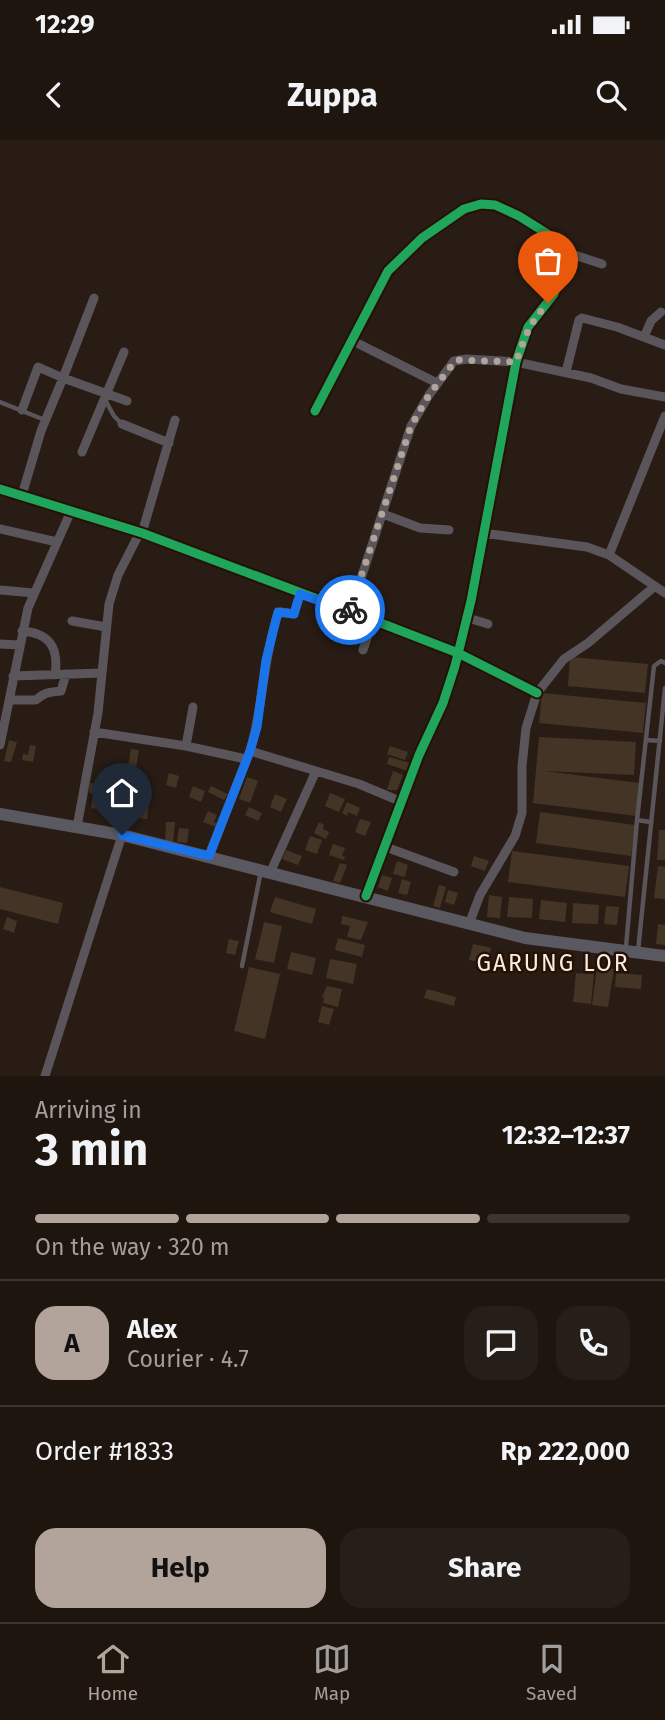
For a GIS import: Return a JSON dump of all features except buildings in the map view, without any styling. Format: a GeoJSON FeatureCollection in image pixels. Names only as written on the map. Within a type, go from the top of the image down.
{"type":"FeatureCollection","features":[{"type":"Feature","properties":{"kind":"main road"},"geometry":{"type":"LineString","coordinates":[[0,814],[122,835],[544,942],[665,956]]}},
{"type":"Feature","properties":{"kind":"street"},"geometry":{"type":"LineString","coordinates":[[315,411],[388,271],[422,237],[464,209],[481,204],[495,205],[554,238],[562,251],[559,275],[554,294],[528,327],[516,362],[468,618],[443,702],[419,755],[366,896]]}},
{"type":"Feature","properties":{"kind":"street"},"geometry":{"type":"LineString","coordinates":[[562,251],[603,264]]}},
{"type":"Feature","properties":{"kind":"street"},"geometry":{"type":"LineString","coordinates":[[22,495],[46,420],[94,298]]}},
{"type":"Feature","properties":{"kind":"street"},"geometry":{"type":"LineString","coordinates":[[644,337],[651,321],[661,312]]}},
{"type":"Feature","properties":{"kind":"street"},"geometry":{"type":"LineString","coordinates":[[566,372],[580,319],[592,319],[665,345]]}},
{"type":"Feature","properties":{"kind":"street"},"geometry":{"type":"LineString","coordinates":[[351,340],[437,383]]}},
{"type":"Feature","properties":{"kind":"street"},"geometry":{"type":"LineString","coordinates":[[82,452],[124,352]]}},
{"type":"Feature","properties":{"kind":"street"},"geometry":{"type":"LineString","coordinates":[[350,612],[411,426],[437,383],[456,360],[516,362],[566,372],[621,389],[665,397]]}},
{"type":"Feature","properties":{"kind":"street"},"geometry":{"type":"LineString","coordinates":[[22,410],[36,367],[127,401]]}},
{"type":"Feature","properties":{"kind":"street"},"geometry":{"type":"LineString","coordinates":[[609,555],[665,416]]}},
{"type":"Feature","properties":{"kind":"street"},"geometry":{"type":"LineString","coordinates":[[77,827],[94,732],[106,628],[114,586],[141,533],[176,420]]}},
{"type":"Feature","properties":{"kind":"street"},"geometry":{"type":"LineString","coordinates":[[122,424],[169,443]]}},
{"type":"Feature","properties":{"kind":"street"},"geometry":{"type":"LineString","coordinates":[[0,489],[141,533],[373,620],[458,653],[537,693]]}},
{"type":"Feature","properties":{"kind":"street"},"geometry":{"type":"LineString","coordinates":[[0,745],[5,705],[22,631],[34,593],[71,511]]}},
{"type":"Feature","properties":{"kind":"street"},"geometry":{"type":"LineString","coordinates":[[383,514],[420,528],[449,530]]}},
{"type":"Feature","properties":{"kind":"street"},"geometry":{"type":"LineString","coordinates":[[0,529],[57,542]]}},
{"type":"Feature","properties":{"kind":"street"},"geometry":{"type":"LineString","coordinates":[[482,533],[559,542],[609,555],[665,593]]}},
{"type":"Feature","properties":{"kind":"street"},"geometry":{"type":"LineString","coordinates":[[469,924],[480,895],[515,836],[523,813],[526,728],[537,693],[565,659],[654,586]]}},
{"type":"Feature","properties":{"kind":"street"},"geometry":{"type":"LineString","coordinates":[[0,590],[34,593]]}},
{"type":"Feature","properties":{"kind":"street"},"geometry":{"type":"LineString","coordinates":[[209,856],[248,755],[261,710],[266,660],[277,616],[281,612],[294,614],[300,594]]}},
{"type":"Feature","properties":{"kind":"street"},"geometry":{"type":"LineString","coordinates":[[468,618],[488,624]]}},
{"type":"Feature","properties":{"kind":"street"},"geometry":{"type":"LineString","coordinates":[[363,650],[373,620]]}},
{"type":"Feature","properties":{"kind":"street"},"geometry":{"type":"LineString","coordinates":[[72,621],[106,628]]}},
{"type":"Feature","properties":{"kind":"street"},"geometry":{"type":"LineString","coordinates":[[22,631],[39,634],[48,640],[56,655],[55,674]]}},
{"type":"Feature","properties":{"kind":"street"},"geometry":{"type":"LineString","coordinates":[[0,645],[19,645]]}},
{"type":"Feature","properties":{"kind":"street"},"geometry":{"type":"LineString","coordinates":[[13,676],[102,673]]}},
{"type":"Feature","properties":{"kind":"street"},"geometry":{"type":"LineString","coordinates":[[5,705],[36,700],[41,694],[61,691],[66,674]]}},
{"type":"Feature","properties":{"kind":"street"},"geometry":{"type":"LineString","coordinates":[[186,746],[193,707]]}},
{"type":"Feature","properties":{"kind":"street"},"geometry":{"type":"LineString","coordinates":[[94,732],[248,755],[359,784],[401,802]]}},
{"type":"Feature","properties":{"kind":"street"},"geometry":{"type":"LineString","coordinates":[[265,872],[316,771]]}},
{"type":"Feature","properties":{"kind":"street"},"geometry":{"type":"LineString","coordinates":[[45,1076],[122,835]]}},
{"type":"Feature","properties":{"kind":"street"},"geometry":{"type":"LineString","coordinates":[[383,846],[454,872]]}},
{"type":"Feature","properties":{"kind":"lane"},"geometry":{"type":"LineString","coordinates":[[105,395],[114,416],[122,424]]}},
{"type":"Feature","properties":{"kind":"lane"},"geometry":{"type":"LineString","coordinates":[[0,402],[46,420]]}},
{"type":"Feature","properties":{"kind":"lane"},"geometry":{"type":"LineString","coordinates":[[631,953],[637,820],[654,666],[661,661],[665,663]]}},
{"type":"Feature","properties":{"kind":"lane"},"geometry":{"type":"LineString","coordinates":[[631,953],[650,822],[665,688]]}},
{"type":"Feature","properties":{"kind":"lane"},"geometry":{"type":"LineString","coordinates":[[646,740],[660,741]]}},
{"type":"Feature","properties":{"kind":"lane"},"geometry":{"type":"LineString","coordinates":[[637,820],[650,822]]}},
{"type":"Feature","properties":{"kind":"lane"},"geometry":{"type":"LineString","coordinates":[[242,966],[265,872]]}},
{"type":"Feature","properties":{"kind":"cycle path"},"geometry":{"type":"LineString","coordinates":[[315,411],[388,271],[422,238],[464,209],[481,204],[495,205],[519,216],[554,238],[562,251],[559,275],[554,294],[528,327],[516,362],[471,601],[455,666],[443,703],[419,755],[366,896]]}},
{"type":"Feature","properties":{"kind":"cycle path"},"geometry":{"type":"LineString","coordinates":[[0,489],[142,533],[373,620],[458,653],[537,693]]}},
{"type":"Feature","properties":{"kind":"way so far"},"geometry":{"type":"LineString","coordinates":[[350,610],[411,426],[429,395],[456,360],[516,362],[528,327],[548,303]]}},
{"type":"Feature","properties":{"kind":"district","name":"GARUNG LOR"},"geometry":{"type":"Point","coordinates":[553,963]}},
{"type":"Feature","properties":{"kind":"route"},"geometry":{"type":"LineString","coordinates":[[122,835],[209,856],[257,727],[266,660],[278,612],[294,614],[300,594],[350,610]]}}]}
